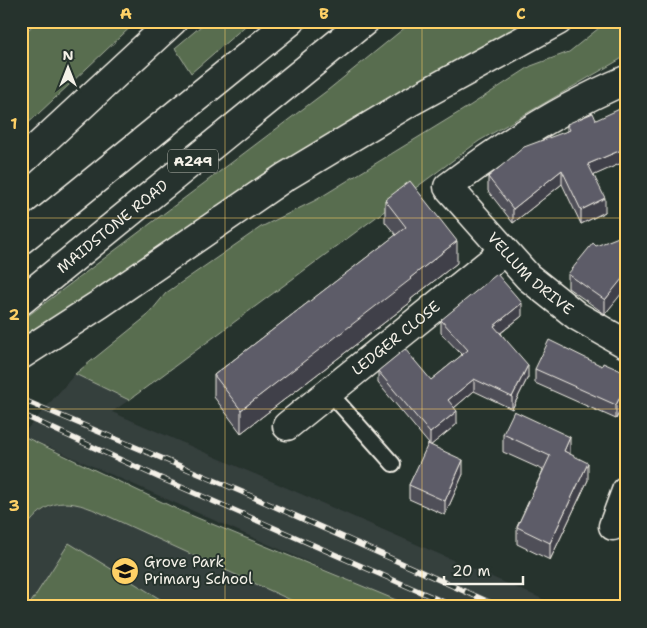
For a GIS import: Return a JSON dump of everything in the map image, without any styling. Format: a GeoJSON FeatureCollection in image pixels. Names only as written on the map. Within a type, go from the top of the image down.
{"type":"FeatureCollection","features":[{"type":"Feature","properties":{"kind":"main road"},"geometry":{"type":"LineString","coordinates":[[21,162],[173,21]]}},
{"type":"Feature","properties":{"kind":"main road","name":"A249"},"geometry":{"type":"LineString","coordinates":[[21,240],[291,21]]}},
{"type":"Feature","properties":{"kind":"main road","name":"MAIDSTONE ROAD"},"geometry":{"type":"LineString","coordinates":[[21,301],[365,21]]}},
{"type":"Feature","properties":{"kind":"main road"},"geometry":{"type":"LineString","coordinates":[[25,352],[100,304],[285,177],[410,102],[558,21]]}},
{"type":"Feature","properties":{"kind":"main road","name":"VELLUM DRIVE"},"geometry":{"type":"LineString","coordinates":[[626,80],[544,121],[490,154],[448,187],[528,277],[577,316],[626,344]]}},
{"type":"Feature","properties":{"kind":"main road","name":"LEDGER CLOSE"},"geometry":{"type":"LineString","coordinates":[[287,426],[504,251]]}},
{"type":"Feature","properties":{"kind":"main road"},"geometry":{"type":"LineString","coordinates":[[613,526],[626,491]]}},
{"type":"Feature","properties":{"kind":"lane"},"geometry":{"type":"LineString","coordinates":[[329,392],[393,464]]}},
{"type":"Feature","properties":{"kind":"shaded area"},"geometry":{"type":"Polygon","coordinates":[[[21,21],[41,21],[21,41],[21,21]]]}},
{"type":"Feature","properties":{"kind":"shaded area"},"geometry":{"type":"Polygon","coordinates":[[[75,374],[129,400],[112,412],[561,607],[410,607],[22,435],[75,374]]]}},
{"type":"Feature","properties":{"kind":"shaded area","name":"Grove Park Primary School"},"geometry":{"type":"Polygon","coordinates":[[[70,501],[99,512],[306,607],[21,607],[21,535],[36,515],[54,505],[70,501]]]}},
{"type":"Feature","properties":{"kind":"green space"},"geometry":{"type":"Polygon","coordinates":[[[37,21],[137,21],[21,130],[21,37],[37,21]]]}},
{"type":"Feature","properties":{"kind":"green space"},"geometry":{"type":"Polygon","coordinates":[[[207,21],[251,21],[191,73],[175,48],[207,21]]]}},
{"type":"Feature","properties":{"kind":"green space"},"geometry":{"type":"Polygon","coordinates":[[[413,21],[535,21],[354,118],[21,342],[21,321],[328,90],[413,21]]]}},
{"type":"Feature","properties":{"kind":"green space"},"geometry":{"type":"Polygon","coordinates":[[[612,21],[626,21],[626,56],[479,141],[129,400],[75,374],[147,316],[166,293],[261,227],[316,200],[531,66],[569,52],[604,24],[612,21]]]}},
{"type":"Feature","properties":{"kind":"green space"},"geometry":{"type":"Polygon","coordinates":[[[21,435],[183,512],[413,607],[306,607],[99,512],[75,504],[55,504],[46,508],[37,514],[21,535],[21,435]]]}},
{"type":"Feature","properties":{"kind":"green space"},"geometry":{"type":"Polygon","coordinates":[[[69,543],[173,607],[28,607],[69,543]]]}},
{"type":"Feature","properties":{"kind":"building"},"geometry":{"type":"Polygon","coordinates":[[[626,106],[626,148],[588,164],[605,198],[581,210],[562,170],[513,209],[488,177],[524,147],[570,130],[567,124],[593,113],[596,120],[626,106]]]}},
{"type":"Feature","properties":{"kind":"building"},"geometry":{"type":"Polygon","coordinates":[[[410,181],[457,241],[411,279],[241,410],[214,375],[406,227],[385,200],[410,181]]]}},
{"type":"Feature","properties":{"kind":"building"},"geometry":{"type":"Polygon","coordinates":[[[626,234],[626,274],[605,300],[568,274],[593,243],[596,246],[626,234]]]}},
{"type":"Feature","properties":{"kind":"building"},"geometry":{"type":"Polygon","coordinates":[[[497,274],[522,303],[494,326],[528,365],[512,397],[474,379],[448,400],[457,411],[430,433],[378,371],[405,349],[431,380],[468,350],[441,320],[497,274]]]}},
{"type":"Feature","properties":{"kind":"building"},"geometry":{"type":"Polygon","coordinates":[[[549,340],[602,366],[603,363],[626,373],[626,385],[616,405],[535,369],[549,340]]]}},
{"type":"Feature","properties":{"kind":"building"},"geometry":{"type":"Polygon","coordinates":[[[514,411],[570,437],[564,451],[588,463],[550,543],[517,527],[550,456],[503,434],[514,411]]]}},
{"type":"Feature","properties":{"kind":"building"},"geometry":{"type":"Polygon","coordinates":[[[428,444],[463,460],[445,501],[409,485],[428,444]]]}},
{"type":"Feature","properties":{"kind":"railway"},"geometry":{"type":"LineString","coordinates":[[21,399],[242,492],[500,607]]}},
{"type":"Feature","properties":{"kind":"railway"},"geometry":{"type":"LineString","coordinates":[[21,414],[158,477],[455,607]]}},
{"type":"Feature","properties":{"kind":"place","name":"Grove Park Primary School"},"geometry":{"type":"Point","coordinates":[125,571]}}]}
